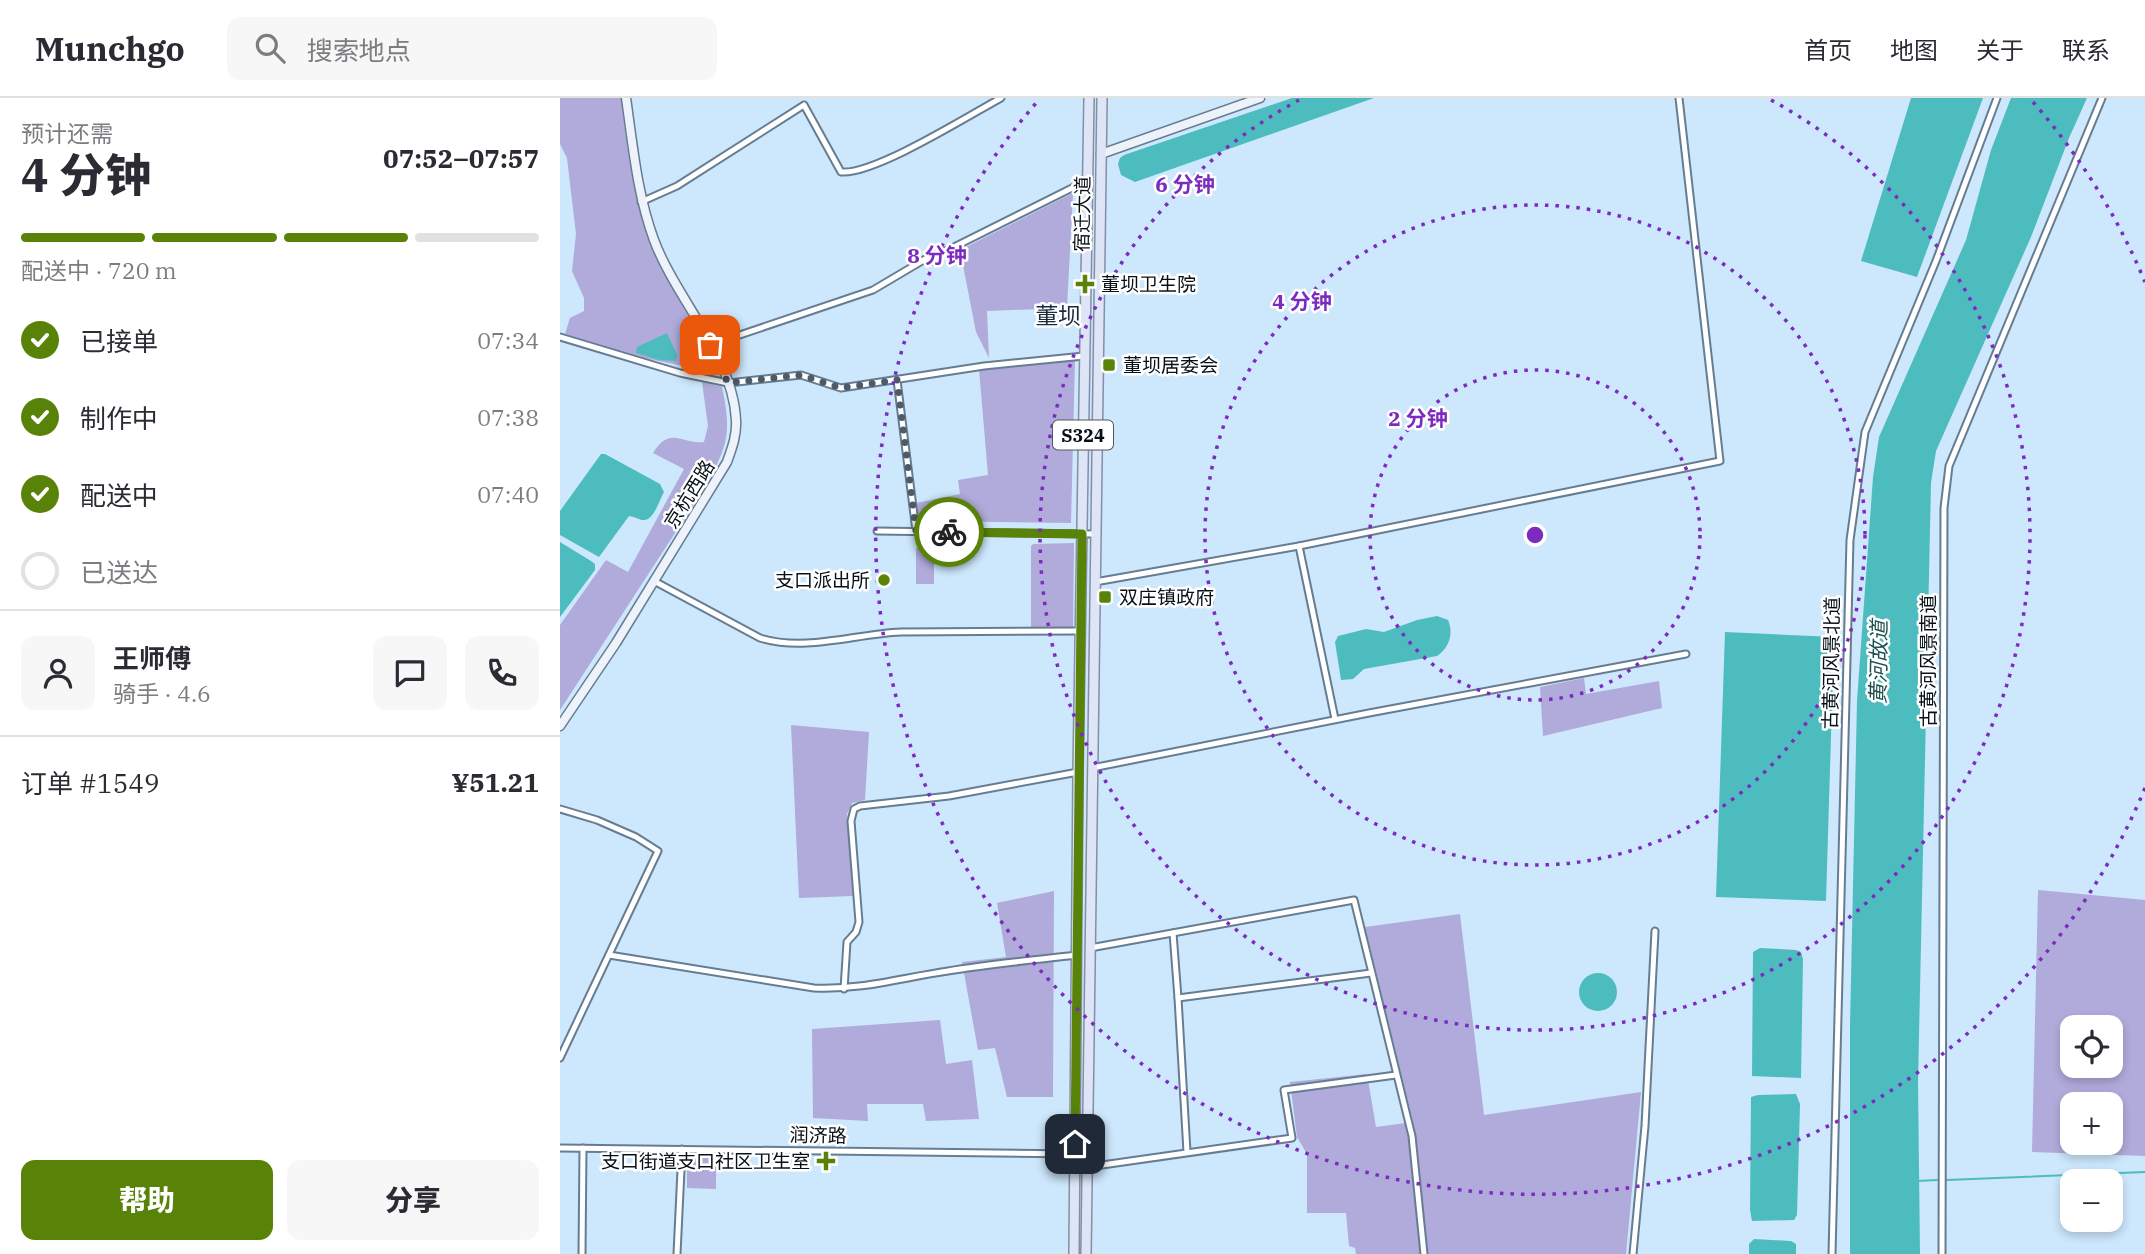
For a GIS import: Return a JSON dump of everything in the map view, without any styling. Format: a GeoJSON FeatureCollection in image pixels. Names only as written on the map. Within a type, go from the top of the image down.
{"type":"FeatureCollection","features":[{"type":"Feature","properties":{"kind":"main road","name":"京杭西路"},"geometry":{"type":"LineString","coordinates":[[560,726],[727,462],[735,435],[736,420],[728,383],[655,243],[641,202],[626,98]]}},
{"type":"Feature","properties":{"kind":"main road","name":"宿迁大道"},"geometry":{"type":"LineString","coordinates":[[1074,1254],[1078,772],[1089,98]]}},
{"type":"Feature","properties":{"kind":"main road","name":"宿迁大道"},"geometry":{"type":"LineString","coordinates":[[1086,1254],[1102,98]]}},
{"type":"Feature","properties":{"kind":"main road"},"geometry":{"type":"LineString","coordinates":[[1101,154],[1260,98]]}},
{"type":"Feature","properties":{"kind":"street"},"geometry":{"type":"LineString","coordinates":[[641,202],[677,186],[804,105],[841,172],[851,173],[916,144],[1001,98]]}},
{"type":"Feature","properties":{"kind":"street"},"geometry":{"type":"LineString","coordinates":[[1095,582],[1298,546],[1720,461],[1679,98]]}},
{"type":"Feature","properties":{"kind":"street","name":"古黄河风景北道"},"geometry":{"type":"LineString","coordinates":[[1832,1254],[1850,540],[1863,446],[1865,432],[1936,261],[1997,98]]}},
{"type":"Feature","properties":{"kind":"street","name":"古黄河风景南道"},"geometry":{"type":"LineString","coordinates":[[1942,1254],[1944,508],[1949,466],[2102,98]]}},
{"type":"Feature","properties":{"kind":"street"},"geometry":{"type":"LineString","coordinates":[[710,345],[873,290],[927,258],[955,247],[1087,180]]}},
{"type":"Feature","properties":{"kind":"street"},"geometry":{"type":"LineString","coordinates":[[560,337],[680,373],[728,383],[801,375],[841,388],[984,366],[1084,356]]}},
{"type":"Feature","properties":{"kind":"street"},"geometry":{"type":"LineString","coordinates":[[897,380],[916,531]]}},
{"type":"Feature","properties":{"kind":"street"},"geometry":{"type":"LineString","coordinates":[[877,531],[1095,534]]}},
{"type":"Feature","properties":{"kind":"street"},"geometry":{"type":"LineString","coordinates":[[1298,546],[1335,719]]}},
{"type":"Feature","properties":{"kind":"street"},"geometry":{"type":"LineString","coordinates":[[654,581],[771,642],[806,643],[854,639],[871,633],[1080,631]]}},
{"type":"Feature","properties":{"kind":"street"},"geometry":{"type":"LineString","coordinates":[[1092,768],[1686,653]]}},
{"type":"Feature","properties":{"kind":"street"},"geometry":{"type":"LineString","coordinates":[[844,989],[847,942],[856,932],[859,922],[850,821],[853,810],[860,806],[949,796],[1078,772]]}},
{"type":"Feature","properties":{"kind":"street"},"geometry":{"type":"LineString","coordinates":[[560,809],[597,820],[636,837],[658,851],[560,1058]]}},
{"type":"Feature","properties":{"kind":"street"},"geometry":{"type":"LineString","coordinates":[[1090,948],[1354,900],[1412,1136],[1424,1254]]}},
{"type":"Feature","properties":{"kind":"street"},"geometry":{"type":"LineString","coordinates":[[1633,1254],[1645,1114],[1655,931]]}},
{"type":"Feature","properties":{"kind":"street"},"geometry":{"type":"LineString","coordinates":[[1173,933],[1187,1152]]}},
{"type":"Feature","properties":{"kind":"street"},"geometry":{"type":"LineString","coordinates":[[609,955],[814,988],[844,989],[949,971],[1077,955]]}},
{"type":"Feature","properties":{"kind":"street"},"geometry":{"type":"LineString","coordinates":[[1178,998],[1371,973]]}},
{"type":"Feature","properties":{"kind":"street"},"geometry":{"type":"LineString","coordinates":[[1087,1167],[1292,1138],[1284,1090],[1396,1075]]}},
{"type":"Feature","properties":{"kind":"street","name":"润济路"},"geometry":{"type":"LineString","coordinates":[[560,1148],[1075,1154]]}},
{"type":"Feature","properties":{"kind":"street"},"geometry":{"type":"LineString","coordinates":[[582,1254],[583,1148]]}},
{"type":"Feature","properties":{"kind":"street"},"geometry":{"type":"LineString","coordinates":[[677,1254],[681,1149]]}},
{"type":"Feature","properties":{"kind":"shaded area"},"geometry":{"type":"Polygon","coordinates":[[[560,98],[621,98],[634,184],[647,234],[715,362],[716,368],[712,372],[645,358],[565,334],[570,318],[584,311],[584,298],[572,271],[576,234],[567,158],[560,144],[560,98]]]}},
{"type":"Feature","properties":{"kind":"shaded area"},"geometry":{"type":"Polygon","coordinates":[[[1073,193],[1067,308],[987,311],[989,358],[976,332],[960,250],[1073,193]]]}},
{"type":"Feature","properties":{"kind":"shaded area"},"geometry":{"type":"Polygon","coordinates":[[[1075,359],[1071,523],[918,521],[916,503],[960,494],[958,480],[988,475],[979,369],[1075,359]]]}},
{"type":"Feature","properties":{"kind":"shaded area"},"geometry":{"type":"Polygon","coordinates":[[[702,382],[722,387],[727,431],[722,454],[701,493],[560,710],[560,625],[606,560],[628,572],[684,469],[653,453],[659,445],[671,438],[704,442],[708,426],[702,382]]]}},
{"type":"Feature","properties":{"kind":"shaded area"},"geometry":{"type":"Polygon","coordinates":[[[1074,543],[1073,628],[1031,629],[1031,546],[1074,543]]]}},
{"type":"Feature","properties":{"kind":"shaded area"},"geometry":{"type":"Polygon","coordinates":[[[916,548],[934,548],[934,584],[916,584],[916,548]]]}},
{"type":"Feature","properties":{"kind":"shaded area"},"geometry":{"type":"Polygon","coordinates":[[[1584,678],[1586,694],[1659,681],[1662,708],[1543,736],[1540,687],[1584,678]]]}},
{"type":"Feature","properties":{"kind":"shaded area"},"geometry":{"type":"Polygon","coordinates":[[[791,725],[869,732],[865,800],[852,803],[847,814],[853,896],[799,898],[791,725]]]}},
{"type":"Feature","properties":{"kind":"shaded area"},"geometry":{"type":"Polygon","coordinates":[[[2038,890],[2145,900],[2145,1156],[2117,1155],[2123,1155],[2123,1092],[2060,1092],[2060,1153],[2032,1152],[2038,890]]]}},
{"type":"Feature","properties":{"kind":"shaded area"},"geometry":{"type":"Polygon","coordinates":[[[1054,891],[1053,1097],[1007,1097],[995,1048],[978,1050],[962,962],[1006,957],[997,903],[1054,891]]]}},
{"type":"Feature","properties":{"kind":"shaded area"},"geometry":{"type":"Polygon","coordinates":[[[1460,914],[1484,1115],[1641,1092],[1626,1254],[1356,1254],[1355,1248],[1349,1246],[1346,1213],[1307,1213],[1307,1154],[1297,1137],[1290,1082],[1367,1074],[1376,1127],[1413,1122],[1365,927],[1460,914]]]}},
{"type":"Feature","properties":{"kind":"shaded area"},"geometry":{"type":"Polygon","coordinates":[[[940,1020],[946,1064],[972,1060],[979,1119],[926,1121],[923,1104],[867,1104],[868,1121],[813,1118],[812,1029],[940,1020]]]}},
{"type":"Feature","properties":{"kind":"shaded area"},"geometry":{"type":"Polygon","coordinates":[[[691,1155],[716,1155],[716,1189],[687,1188],[687,1160],[691,1155]]]}},
{"type":"Feature","properties":{"kind":"water"},"geometry":{"type":"Polygon","coordinates":[[[1292,98],[1374,98],[1135,182],[1121,175],[1118,164],[1124,155],[1292,98]]]}},
{"type":"Feature","properties":{"kind":"water"},"geometry":{"type":"Polygon","coordinates":[[[1911,98],[1983,98],[1917,277],[1861,261],[1911,98]]]}},
{"type":"Feature","properties":{"kind":"water","name":"黄河故道"},"geometry":{"type":"Polygon","coordinates":[[[2011,98],[2087,98],[2031,237],[1936,451],[1931,483],[1918,1082],[1920,1254],[1850,1254],[1850,1025],[1857,701],[1873,477],[1879,437],[1966,240],[1991,150],[2011,98]]]}},
{"type":"Feature","properties":{"kind":"water"},"geometry":{"type":"Polygon","coordinates":[[[667,333],[677,355],[676,361],[659,360],[636,353],[637,347],[667,333]]]}},
{"type":"Feature","properties":{"kind":"water"},"geometry":{"type":"Polygon","coordinates":[[[601,454],[660,484],[664,492],[648,519],[629,516],[599,557],[560,535],[560,511],[601,454]]]}},
{"type":"Feature","properties":{"kind":"water"},"geometry":{"type":"Polygon","coordinates":[[[560,542],[595,564],[595,570],[560,617],[560,542]]]}},
{"type":"Feature","properties":{"kind":"water"},"geometry":{"type":"Polygon","coordinates":[[[1437,616],[1448,620],[1450,635],[1447,645],[1437,656],[1364,669],[1353,679],[1341,680],[1335,642],[1338,636],[1366,629],[1384,632],[1437,616]]]}},
{"type":"Feature","properties":{"kind":"water"},"geometry":{"type":"Polygon","coordinates":[[[1725,632],[1834,637],[1826,901],[1716,897],[1725,632]]]}},
{"type":"Feature","properties":{"kind":"water"},"geometry":{"type":"Polygon","coordinates":[[[1760,948],[1801,952],[1801,1078],[1752,1076],[1753,952],[1760,948]]]}},
{"type":"Feature","properties":{"kind":"water"},"geometry":{"type":"Polygon","coordinates":[[[1598,973],[1611,979],[1617,992],[1611,1005],[1598,1011],[1585,1005],[1579,992],[1585,979],[1598,973]]]}},
{"type":"Feature","properties":{"kind":"water"},"geometry":{"type":"Polygon","coordinates":[[[1796,1094],[1800,1104],[1797,1215],[1794,1220],[1752,1221],[1751,1097],[1796,1094]]]}},
{"type":"Feature","properties":{"kind":"water"},"geometry":{"type":"Polygon","coordinates":[[[1754,1239],[1791,1241],[1796,1244],[1796,1254],[1749,1254],[1749,1244],[1754,1239]]]}},
{"type":"Feature","properties":{"kind":"waterway"},"geometry":{"type":"LineString","coordinates":[[1947,1180],[2145,1172]]}},
{"type":"Feature","properties":{"kind":"waterway"},"geometry":{"type":"LineString","coordinates":[[1917,1181],[1937,1180]]}},
{"type":"Feature","properties":{"kind":"way so far"},"geometry":{"type":"LineString","coordinates":[[710,345],[728,383],[801,375],[841,388],[897,380],[916,531],[949,532]]}},
{"type":"Feature","properties":{"kind":"place","name":"董坝卫生院"},"geometry":{"type":"Point","coordinates":[1085,284]}},
{"type":"Feature","properties":{"kind":"place","name":"董坝居委会"},"geometry":{"type":"Point","coordinates":[1109,365]}},
{"type":"Feature","properties":{"kind":"place","name":"支口派出所"},"geometry":{"type":"Point","coordinates":[884,580]}},
{"type":"Feature","properties":{"kind":"place","name":"双庄镇政府"},"geometry":{"type":"Point","coordinates":[1105,597]}},
{"type":"Feature","properties":{"kind":"place","name":"支口街道支口社区卫生室"},"geometry":{"type":"Point","coordinates":[826,1161]}},
{"type":"Feature","properties":{"kind":"district","name":"董坝"},"geometry":{"type":"Point","coordinates":[1058,315]}},
{"type":"Feature","properties":{"kind":"route"},"geometry":{"type":"LineString","coordinates":[[949,532],[1082,534],[1075,1144]]}}]}
